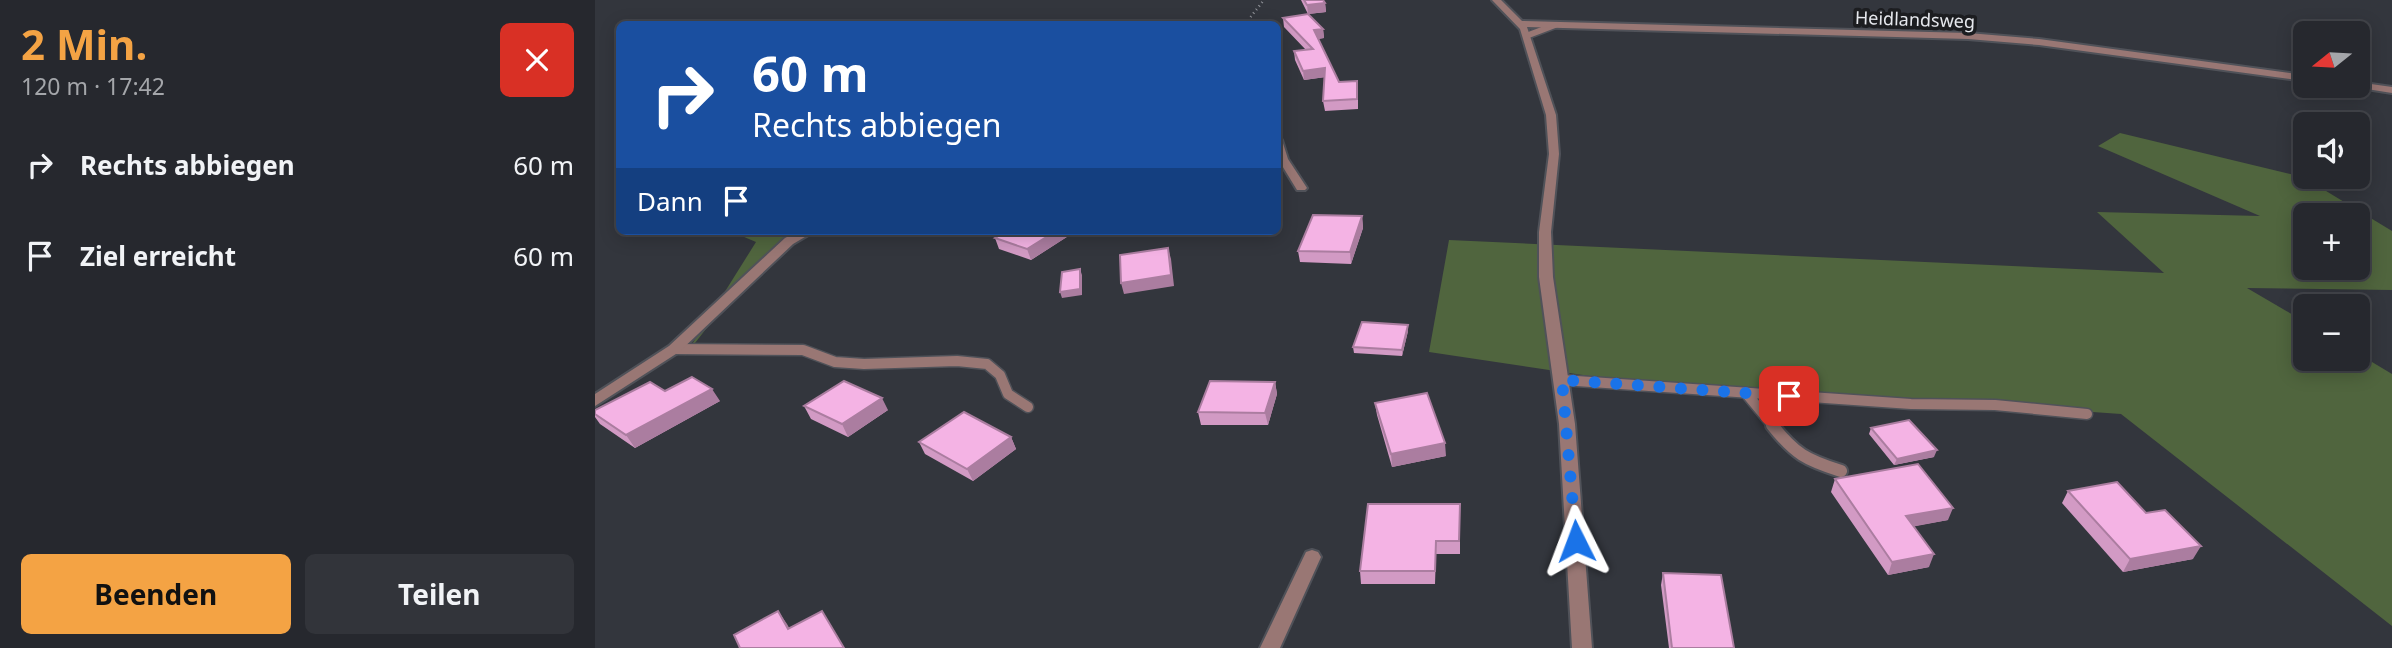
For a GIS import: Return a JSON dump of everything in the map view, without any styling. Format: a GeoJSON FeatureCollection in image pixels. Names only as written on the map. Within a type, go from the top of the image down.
{"type":"FeatureCollection","features":[{"type":"Feature","properties":{"kind":"street"},"geometry":{"type":"LineString","coordinates":[[1496,0],[1524,30],[1551,115],[1553,154],[1544,251],[1562,380],[1573,488],[1582,648]]}},
{"type":"Feature","properties":{"kind":"street","name":"Heidlandsweg"},"geometry":{"type":"LineString","coordinates":[[1524,30],[1555,25],[2005,38],[2293,76]]}},
{"type":"Feature","properties":{"kind":"street"},"geometry":{"type":"LineString","coordinates":[[2370,87],[2392,90]]}},
{"type":"Feature","properties":{"kind":"street"},"geometry":{"type":"LineString","coordinates":[[1281,153],[1301,188]]}},
{"type":"Feature","properties":{"kind":"street"},"geometry":{"type":"LineString","coordinates":[[595,401],[674,349],[789,241],[801,235]]}},
{"type":"Feature","properties":{"kind":"street"},"geometry":{"type":"LineString","coordinates":[[1270,648],[1312,557]]}},
{"type":"Feature","properties":{"kind":"lane"},"geometry":{"type":"LineString","coordinates":[[674,349],[803,350],[835,362],[864,364],[957,361],[987,364],[1000,375],[1009,394],[1028,407]]}},
{"type":"Feature","properties":{"kind":"lane"},"geometry":{"type":"LineString","coordinates":[[1562,380],[1911,404],[1995,405],[2087,414]]}},
{"type":"Feature","properties":{"kind":"lane"},"geometry":{"type":"LineString","coordinates":[[1746,393],[1792,450],[1809,461],[1841,471]]}},
{"type":"Feature","properties":{"kind":"path"},"geometry":{"type":"LineString","coordinates":[[1247,21],[1264,0]]}},
{"type":"Feature","properties":{"kind":"green space"},"geometry":{"type":"Polygon","coordinates":[[[2120,133],[2293,175],[2293,189],[2323,189],[2346,203],[2293,203],[2293,280],[2370,280],[2370,218],[2392,231],[2392,290],[2247,288],[2293,315],[2293,371],[2370,371],[2370,361],[2392,374],[2392,626],[2121,414],[1596,377],[1429,352],[1449,240],[2164,273],[2097,212],[2260,216],[2098,146],[2120,133]]]}},
{"type":"Feature","properties":{"kind":"green space"},"geometry":{"type":"Polygon","coordinates":[[[739,235],[792,235],[789,241],[735,292],[684,357],[756,242],[739,235]]]}},
{"type":"Feature","properties":{"kind":"building"},"geometry":{"type":"Polygon","coordinates":[[[1304,0],[1323,0],[1325,3],[1307,5],[1304,0]]]}},
{"type":"Feature","properties":{"kind":"building"},"geometry":{"type":"Polygon","coordinates":[[[1308,14],[1323,29],[1314,30],[1339,82],[1357,81],[1357,99],[1323,101],[1325,68],[1303,71],[1294,51],[1313,49],[1283,18],[1308,14]]]}},
{"type":"Feature","properties":{"kind":"building"},"geometry":{"type":"Polygon","coordinates":[[[1313,215],[1362,216],[1350,252],[1298,251],[1313,215]]]}},
{"type":"Feature","properties":{"kind":"building"},"geometry":{"type":"Polygon","coordinates":[[[1000,235],[1050,235],[1027,249],[995,238],[1000,235]]]}},
{"type":"Feature","properties":{"kind":"building"},"geometry":{"type":"Polygon","coordinates":[[[1168,248],[1171,275],[1121,283],[1120,255],[1168,248]]]}},
{"type":"Feature","properties":{"kind":"building"},"geometry":{"type":"Polygon","coordinates":[[[1080,269],[1080,289],[1060,292],[1062,272],[1080,269]]]}},
{"type":"Feature","properties":{"kind":"building"},"geometry":{"type":"Polygon","coordinates":[[[1362,322],[1408,325],[1402,350],[1353,347],[1362,322]]]}},
{"type":"Feature","properties":{"kind":"building"},"geometry":{"type":"Polygon","coordinates":[[[692,377],[712,389],[626,435],[595,414],[595,410],[650,382],[665,391],[692,377]]]}},
{"type":"Feature","properties":{"kind":"building"},"geometry":{"type":"Polygon","coordinates":[[[844,381],[882,398],[842,424],[804,406],[844,381]]]}},
{"type":"Feature","properties":{"kind":"building"},"geometry":{"type":"Polygon","coordinates":[[[1210,381],[1275,382],[1265,413],[1198,412],[1210,381]]]}},
{"type":"Feature","properties":{"kind":"building"},"geometry":{"type":"Polygon","coordinates":[[[1427,393],[1445,443],[1391,454],[1375,403],[1427,393]]]}},
{"type":"Feature","properties":{"kind":"building"},"geometry":{"type":"Polygon","coordinates":[[[964,412],[1011,437],[967,469],[919,442],[964,412]]]}},
{"type":"Feature","properties":{"kind":"building"},"geometry":{"type":"Polygon","coordinates":[[[1909,420],[1937,450],[1897,459],[1871,428],[1909,420]]]}},
{"type":"Feature","properties":{"kind":"building"},"geometry":{"type":"Polygon","coordinates":[[[1918,464],[1953,508],[1906,516],[1934,554],[1892,562],[1835,479],[1918,464]]]}},
{"type":"Feature","properties":{"kind":"building"},"geometry":{"type":"Polygon","coordinates":[[[2117,482],[2146,513],[2165,510],[2201,546],[2130,559],[2068,491],[2117,482]]]}},
{"type":"Feature","properties":{"kind":"building"},"geometry":{"type":"Polygon","coordinates":[[[1368,504],[1460,504],[1459,541],[1436,541],[1435,571],[1360,571],[1368,504]]]}},
{"type":"Feature","properties":{"kind":"building"},"geometry":{"type":"Polygon","coordinates":[[[1663,573],[1721,575],[1734,648],[1672,648],[1663,573]]]}},
{"type":"Feature","properties":{"kind":"building"},"geometry":{"type":"Polygon","coordinates":[[[778,611],[788,629],[822,611],[844,648],[740,648],[734,635],[778,611]]]}},
{"type":"Feature","properties":{"kind":"route"},"geometry":{"type":"LineString","coordinates":[[1576,541],[1562,380],[1789,396]]}}]}
